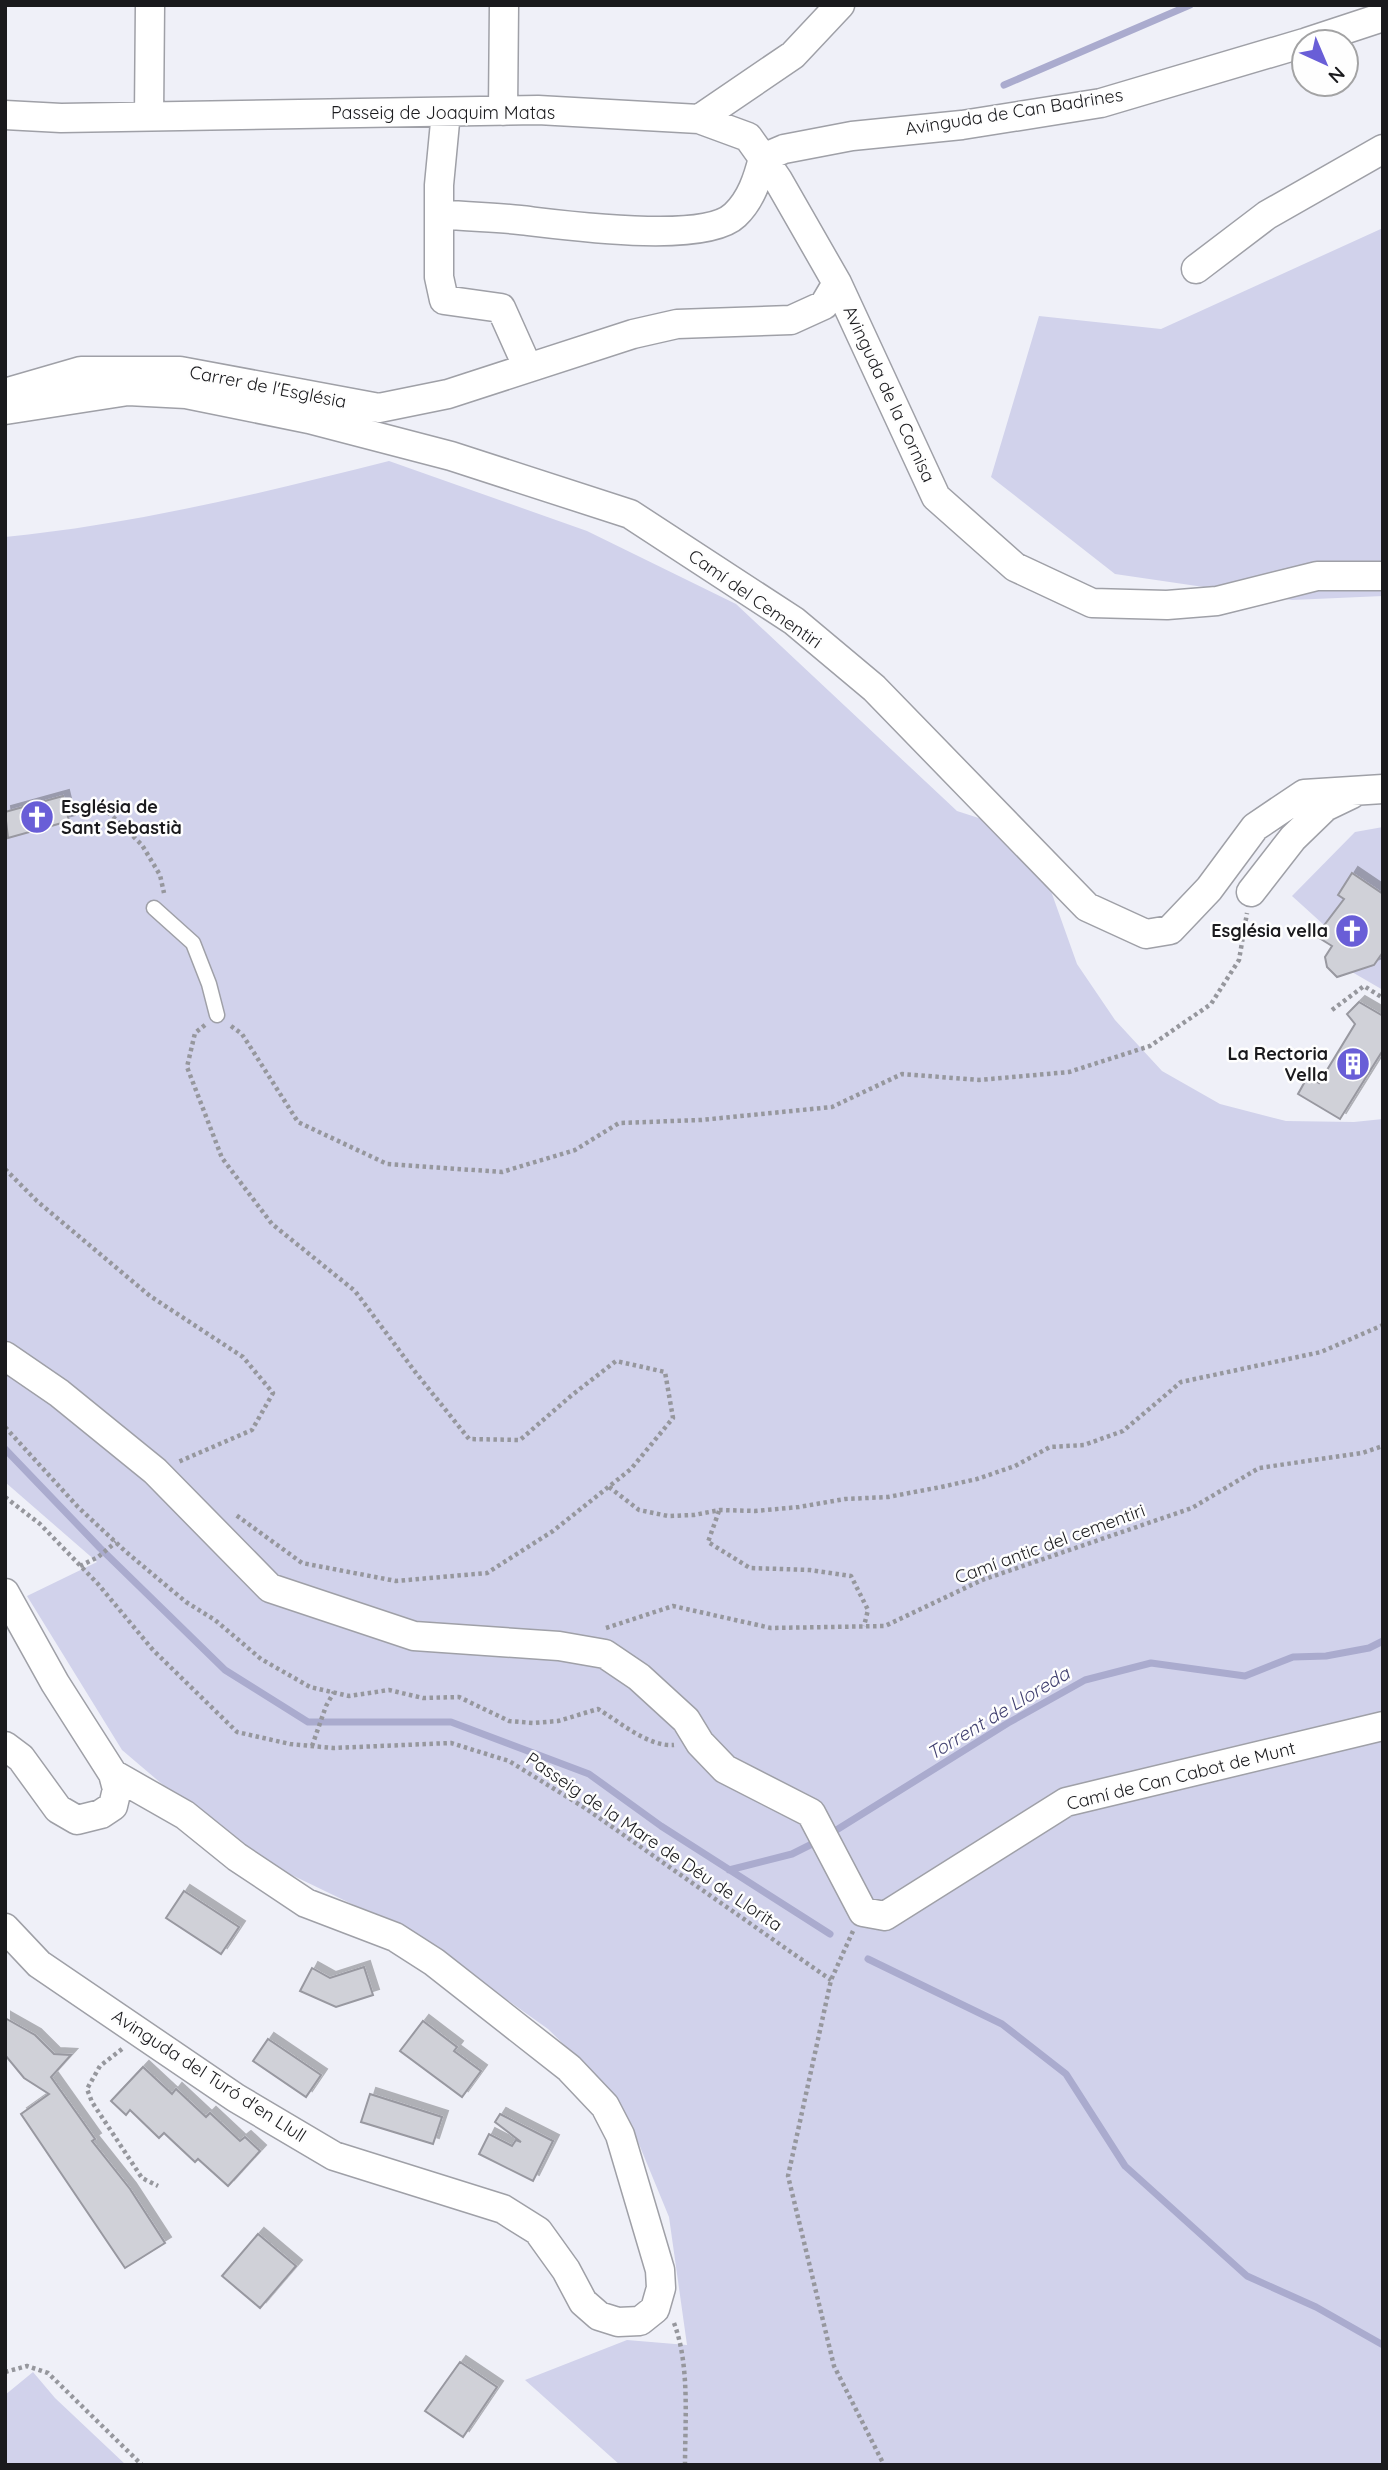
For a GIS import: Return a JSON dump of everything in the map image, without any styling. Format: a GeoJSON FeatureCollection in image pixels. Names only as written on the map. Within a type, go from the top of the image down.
{"type":"FeatureCollection","features":[{"type":"Feature","properties":{"kind":"street"},"geometry":{"type":"LineString","coordinates":[[149,116],[150,5]]}},
{"type":"Feature","properties":{"kind":"street"},"geometry":{"type":"LineString","coordinates":[[503,111],[504,5]]}},
{"type":"Feature","properties":{"kind":"street"},"geometry":{"type":"LineString","coordinates":[[699,119],[793,55],[840,5]]}},
{"type":"Feature","properties":{"kind":"street","name":"Avinguda de Can Badrines"},"geometry":{"type":"LineString","coordinates":[[1350,28],[1383,17]]}},
{"type":"Feature","properties":{"kind":"street","name":"Avinguda de Can Badrines"},"geometry":{"type":"LineString","coordinates":[[763,158],[784,149],[852,136],[962,125],[1101,103],[1290,48]]}},
{"type":"Feature","properties":{"kind":"street","name":"Passeig de Joaquim Matas"},"geometry":{"type":"LineString","coordinates":[[5,115],[61,118],[538,110],[699,119]]}},
{"type":"Feature","properties":{"kind":"street"},"geometry":{"type":"LineString","coordinates":[[446,112],[439,185],[439,277],[444,300],[501,308],[527,366]]}},
{"type":"Feature","properties":{"kind":"street","name":"Avinguda de la Cornisa"},"geometry":{"type":"LineString","coordinates":[[699,119],[748,137],[763,158],[837,283],[936,497],[1016,568],[1092,603],[1217,601],[1317,576],[1383,576]]}},
{"type":"Feature","properties":{"kind":"street"},"geometry":{"type":"LineString","coordinates":[[1196,269],[1267,215],[1383,149]]}},
{"type":"Feature","properties":{"kind":"street"},"geometry":{"type":"LineString","coordinates":[[441,214],[519,220],[584,229],[711,228],[735,216],[757,184],[763,158]]}},
{"type":"Feature","properties":{"kind":"street","name":"Carrer de l'Església"},"geometry":{"type":"LineString","coordinates":[[5,393],[81,371],[180,370],[379,408],[448,394],[527,366],[633,334],[677,324],[792,320],[824,305],[837,283]]}},
{"type":"Feature","properties":{"kind":"street","name":"Camí del Cementiri"},"geometry":{"type":"LineString","coordinates":[[5,410],[128,391],[186,394],[309,419],[451,456],[630,514],[794,621],[874,688],[1087,906],[1146,934],[1170,929],[1209,889],[1255,827],[1304,794],[1372,789]]}},
{"type":"Feature","properties":{"kind":"street"},"geometry":{"type":"LineString","coordinates":[[1251,892],[1293,838],[1325,807],[1372,789]]}},
{"type":"Feature","properties":{"kind":"street"},"geometry":{"type":"LineString","coordinates":[[5,1356],[59,1393],[155,1471],[270,1588],[414,1636],[559,1646],[605,1654],[639,1677],[686,1720],[700,1743],[725,1769],[811,1813],[863,1912]]}},
{"type":"Feature","properties":{"kind":"street"},"geometry":{"type":"LineString","coordinates":[[5,1746],[21,1759],[58,1809],[77,1820],[101,1814],[113,1806],[117,1789],[113,1774],[55,1683],[6,1597]]}},
{"type":"Feature","properties":{"kind":"street","name":"Camí de Can Cabot de Munt"},"geometry":{"type":"LineString","coordinates":[[863,1912],[885,1916],[1066,1802],[1383,1726]]}},
{"type":"Feature","properties":{"kind":"street"},"geometry":{"type":"LineString","coordinates":[[113,1774],[185,1815],[237,1857],[306,1903],[395,1937],[433,1962],[569,2068],[605,2106],[620,2135],[660,2270],[661,2288]]}},
{"type":"Feature","properties":{"kind":"street","name":"Avinguda del Turó d'en Llull"},"geometry":{"type":"LineString","coordinates":[[5,1928],[39,1964],[236,2098],[334,2156],[503,2209],[538,2231],[566,2270],[583,2302],[599,2316],[618,2322],[640,2321],[655,2308],[661,2288]]}},
{"type":"Feature","properties":{"kind":"lane"},"geometry":{"type":"LineString","coordinates":[[159,903],[192,943],[209,984],[217,1015]]}},
{"type":"Feature","properties":{"kind":"path"},"geometry":{"type":"LineString","coordinates":[[74,803],[108,812],[142,845],[160,875],[159,903]]}},
{"type":"Feature","properties":{"kind":"path"},"geometry":{"type":"LineString","coordinates":[[232,1512],[302,1563],[396,1581],[487,1573],[553,1531],[631,1469],[673,1418],[665,1371],[616,1361],[520,1440],[469,1439],[355,1291],[272,1224],[222,1158],[187,1067],[195,1033],[217,1015],[242,1034],[298,1122],[387,1164],[502,1172],[575,1150],[619,1123],[701,1120],[832,1107],[902,1074],[979,1080],[1069,1072],[1150,1046],[1212,1004],[1239,960],[1251,892]]}},
{"type":"Feature","properties":{"kind":"path"},"geometry":{"type":"LineString","coordinates":[[1332,1010],[1364,986],[1383,998]]}},
{"type":"Feature","properties":{"kind":"path"},"geometry":{"type":"LineString","coordinates":[[5,1169],[37,1201],[150,1296],[243,1357],[273,1393],[252,1430],[155,1471]]}},
{"type":"Feature","properties":{"kind":"path"},"geometry":{"type":"LineString","coordinates":[[608,1487],[639,1510],[668,1516],[720,1510],[755,1511],[845,1499],[888,1497],[977,1479],[1015,1466],[1050,1447],[1084,1445],[1124,1431],[1181,1382],[1321,1352],[1383,1325]]}},
{"type":"Feature","properties":{"kind":"path"},"geometry":{"type":"LineString","coordinates":[[5,1427],[78,1507],[186,1602],[215,1620],[261,1659],[310,1687],[349,1696],[389,1690],[423,1698],[460,1697],[509,1721],[533,1723],[558,1721],[598,1709],[645,1738],[667,1745],[700,1743]]}},
{"type":"Feature","properties":{"kind":"path","name":"Camí antic del cementiri"},"geometry":{"type":"LineString","coordinates":[[603,1629],[673,1606],[771,1628],[885,1626],[982,1580],[1192,1508],[1259,1468],[1362,1453],[1383,1446]]}},
{"type":"Feature","properties":{"kind":"path","name":"Passeig de la Mare de Déu de Llorita"},"geometry":{"type":"LineString","coordinates":[[5,1497],[40,1524],[153,1650],[237,1732],[290,1744],[333,1748],[451,1743],[509,1760],[585,1808],[831,1980]]}},
{"type":"Feature","properties":{"kind":"path"},"geometry":{"type":"LineString","coordinates":[[720,1510],[708,1542],[750,1568],[810,1570],[851,1576],[869,1610],[864,1626]]}},
{"type":"Feature","properties":{"kind":"path"},"geometry":{"type":"LineString","coordinates":[[80,1566],[98,1557],[116,1542]]}},
{"type":"Feature","properties":{"kind":"path"},"geometry":{"type":"LineString","coordinates":[[312,1746],[326,1706],[334,1692]]}},
{"type":"Feature","properties":{"kind":"path"},"geometry":{"type":"LineString","coordinates":[[863,1912],[831,1980],[788,2176],[834,2366],[884,2465]]}},
{"type":"Feature","properties":{"kind":"path"},"geometry":{"type":"LineString","coordinates":[[126,2046],[100,2066],[87,2090],[92,2102],[142,2178],[158,2186]]}},
{"type":"Feature","properties":{"kind":"path"},"geometry":{"type":"LineString","coordinates":[[661,2288],[678,2334],[685,2392],[685,2465]]}},
{"type":"Feature","properties":{"kind":"path"},"geometry":{"type":"LineString","coordinates":[[5,2372],[27,2366],[48,2373],[142,2465]]}},
{"type":"Feature","properties":{"kind":"shaded area"},"geometry":{"type":"Polygon","coordinates":[[[1383,228],[1383,596],[1292,600],[1115,574],[991,477],[1039,316],[1161,329],[1383,228]]]}},
{"type":"Feature","properties":{"kind":"shaded area"},"geometry":{"type":"Polygon","coordinates":[[[389,461],[587,531],[736,604],[957,811],[1031,835],[1077,964],[1115,1020],[1162,1071],[1220,1104],[1286,1121],[1354,1122],[1383,1119],[1383,2465],[620,2465],[525,2380],[627,2340],[687,2345],[669,2217],[634,2132],[602,2082],[548,2029],[398,1922],[356,1906],[271,1865],[189,1807],[122,1750],[27,1596],[97,1562],[5,1482],[5,537],[151,516],[389,461]]]}},
{"type":"Feature","properties":{"kind":"shaded area"},"geometry":{"type":"Polygon","coordinates":[[[1383,827],[1383,990],[1352,972],[1337,977],[1327,967],[1325,957],[1332,946],[1316,936],[1324,925],[1292,896],[1355,832],[1383,827]]]}},
{"type":"Feature","properties":{"kind":"shaded area"},"geometry":{"type":"Polygon","coordinates":[[[33,2372],[55,2398],[126,2465],[5,2465],[5,2395],[33,2372]]]}},
{"type":"Feature","properties":{"kind":"building","name":"Església de Sant Sebastià"},"geometry":{"type":"Polygon","coordinates":[[[63,796],[69,821],[8,838],[5,812],[63,796]]]}},
{"type":"Feature","properties":{"kind":"building","name":"Església vella"},"geometry":{"type":"Polygon","coordinates":[[[1352,873],[1383,894],[1383,952],[1374,965],[1337,977],[1327,967],[1325,957],[1332,946],[1316,936],[1344,899],[1338,895],[1352,873]]]}},
{"type":"Feature","properties":{"kind":"building","name":"La Rectoria Vella"},"geometry":{"type":"Polygon","coordinates":[[[1359,1002],[1383,1016],[1383,1050],[1340,1119],[1298,1094],[1308,1076],[1319,1083],[1355,1024],[1347,1014],[1359,1002]]]}},
{"type":"Feature","properties":{"kind":"building"},"geometry":{"type":"Polygon","coordinates":[[[184,1891],[239,1927],[221,1954],[166,1918],[184,1891]]]}},
{"type":"Feature","properties":{"kind":"building"},"geometry":{"type":"Polygon","coordinates":[[[364,1967],[373,1995],[336,2007],[300,1991],[312,1968],[330,1978],[364,1967]]]}},
{"type":"Feature","properties":{"kind":"building"},"geometry":{"type":"Polygon","coordinates":[[[5,2018],[35,2035],[54,2054],[71,2055],[51,2077],[95,2139],[92,2141],[130,2189],[165,2243],[125,2268],[21,2114],[49,2094],[24,2078],[5,2055],[5,2018]]]}},
{"type":"Feature","properties":{"kind":"building"},"geometry":{"type":"Polygon","coordinates":[[[423,2021],[457,2047],[454,2051],[481,2071],[462,2097],[400,2051],[423,2021]]]}},
{"type":"Feature","properties":{"kind":"building"},"geometry":{"type":"Polygon","coordinates":[[[268,2039],[321,2075],[306,2097],[253,2061],[268,2039]]]}},
{"type":"Feature","properties":{"kind":"building"},"geometry":{"type":"Polygon","coordinates":[[[143,2067],[172,2094],[176,2089],[206,2117],[210,2113],[240,2141],[245,2137],[260,2151],[228,2186],[198,2159],[195,2162],[164,2133],[159,2138],[130,2110],[126,2115],[111,2101],[143,2067]]]}},
{"type":"Feature","properties":{"kind":"building"},"geometry":{"type":"Polygon","coordinates":[[[370,2094],[442,2117],[433,2144],[361,2122],[370,2094]]]}},
{"type":"Feature","properties":{"kind":"building"},"geometry":{"type":"Polygon","coordinates":[[[500,2114],[553,2141],[533,2181],[479,2154],[489,2134],[512,2146],[516,2140],[521,2142],[495,2122],[500,2114]]]}},
{"type":"Feature","properties":{"kind":"building"},"geometry":{"type":"Polygon","coordinates":[[[258,2234],[296,2266],[260,2308],[222,2276],[258,2234]]]}},
{"type":"Feature","properties":{"kind":"building"},"geometry":{"type":"Polygon","coordinates":[[[460,2362],[497,2387],[463,2437],[425,2411],[460,2362]]]}},
{"type":"Feature","properties":{"kind":"waterway"},"geometry":{"type":"LineString","coordinates":[[1004,85],[1190,5]]}},
{"type":"Feature","properties":{"kind":"waterway"},"geometry":{"type":"LineString","coordinates":[[5,1449],[100,1548],[225,1670],[308,1722],[451,1722],[589,1774],[661,1826],[830,1934]]}},
{"type":"Feature","properties":{"kind":"waterway","name":"Torrent de Lloreda"},"geometry":{"type":"LineString","coordinates":[[830,1834],[1008,1723],[1085,1680],[1151,1663],[1245,1676],[1293,1657],[1326,1656],[1369,1648],[1383,1641]]}},
{"type":"Feature","properties":{"kind":"waterway","name":"Torrent de Lloreda"},"geometry":{"type":"LineString","coordinates":[[729,1870],[792,1854],[820,1840]]}},
{"type":"Feature","properties":{"kind":"waterway"},"geometry":{"type":"LineString","coordinates":[[868,1959],[1002,2024],[1066,2074],[1125,2166],[1247,2276],[1316,2307],[1383,2345]]}},
{"type":"Feature","properties":{"kind":"place","name":"Església de Sant Sebastià"},"geometry":{"type":"Point","coordinates":[37,817]}},
{"type":"Feature","properties":{"kind":"place","name":"Església vella"},"geometry":{"type":"Point","coordinates":[1352,931]}},
{"type":"Feature","properties":{"kind":"place","name":"La Rectoria Vella"},"geometry":{"type":"Point","coordinates":[1353,1064]}}]}
